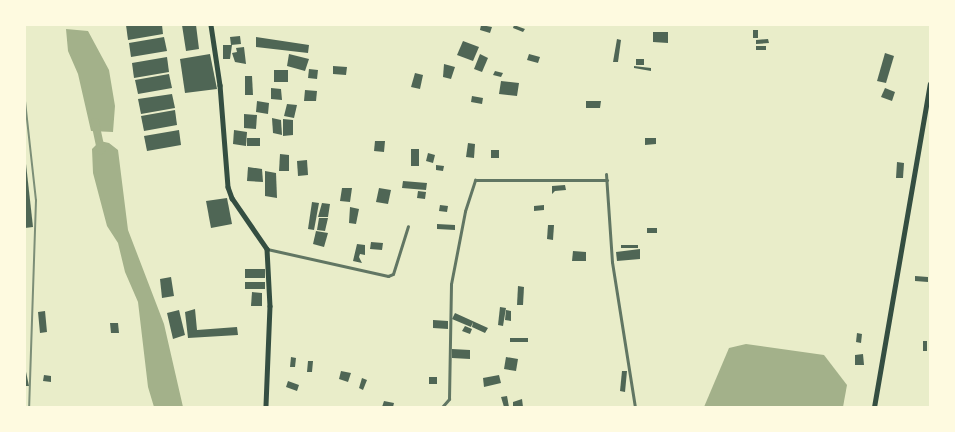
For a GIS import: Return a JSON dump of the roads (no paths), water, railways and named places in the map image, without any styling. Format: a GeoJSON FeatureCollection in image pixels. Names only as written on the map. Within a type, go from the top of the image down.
{"type":"FeatureCollection","features":[{"type":"Feature","properties":{"kind":"main road"},"geometry":{"type":"LineString","coordinates":[[210,25],[220,85],[228,187],[232,198],[267,248],[270,306],[266,407]]}},
{"type":"Feature","properties":{"kind":"main road"},"geometry":{"type":"LineString","coordinates":[[874,407],[930,84]]}},
{"type":"Feature","properties":{"kind":"street"},"geometry":{"type":"LineString","coordinates":[[606,174],[612,262],[635,407]]}},
{"type":"Feature","properties":{"kind":"street"},"geometry":{"type":"LineString","coordinates":[[442,407],[449,399],[450,284],[465,211],[474,180],[607,180]]}},
{"type":"Feature","properties":{"kind":"street"},"geometry":{"type":"LineString","coordinates":[[267,248],[388,276],[393,274],[408,226]]}},
{"type":"Feature","properties":{"kind":"waterway"},"geometry":{"type":"LineString","coordinates":[[95,122],[101,150]]}},
{"type":"Feature","properties":{"kind":"railway"},"geometry":{"type":"LineString","coordinates":[[25,101],[36,200],[29,407]]}}]}
